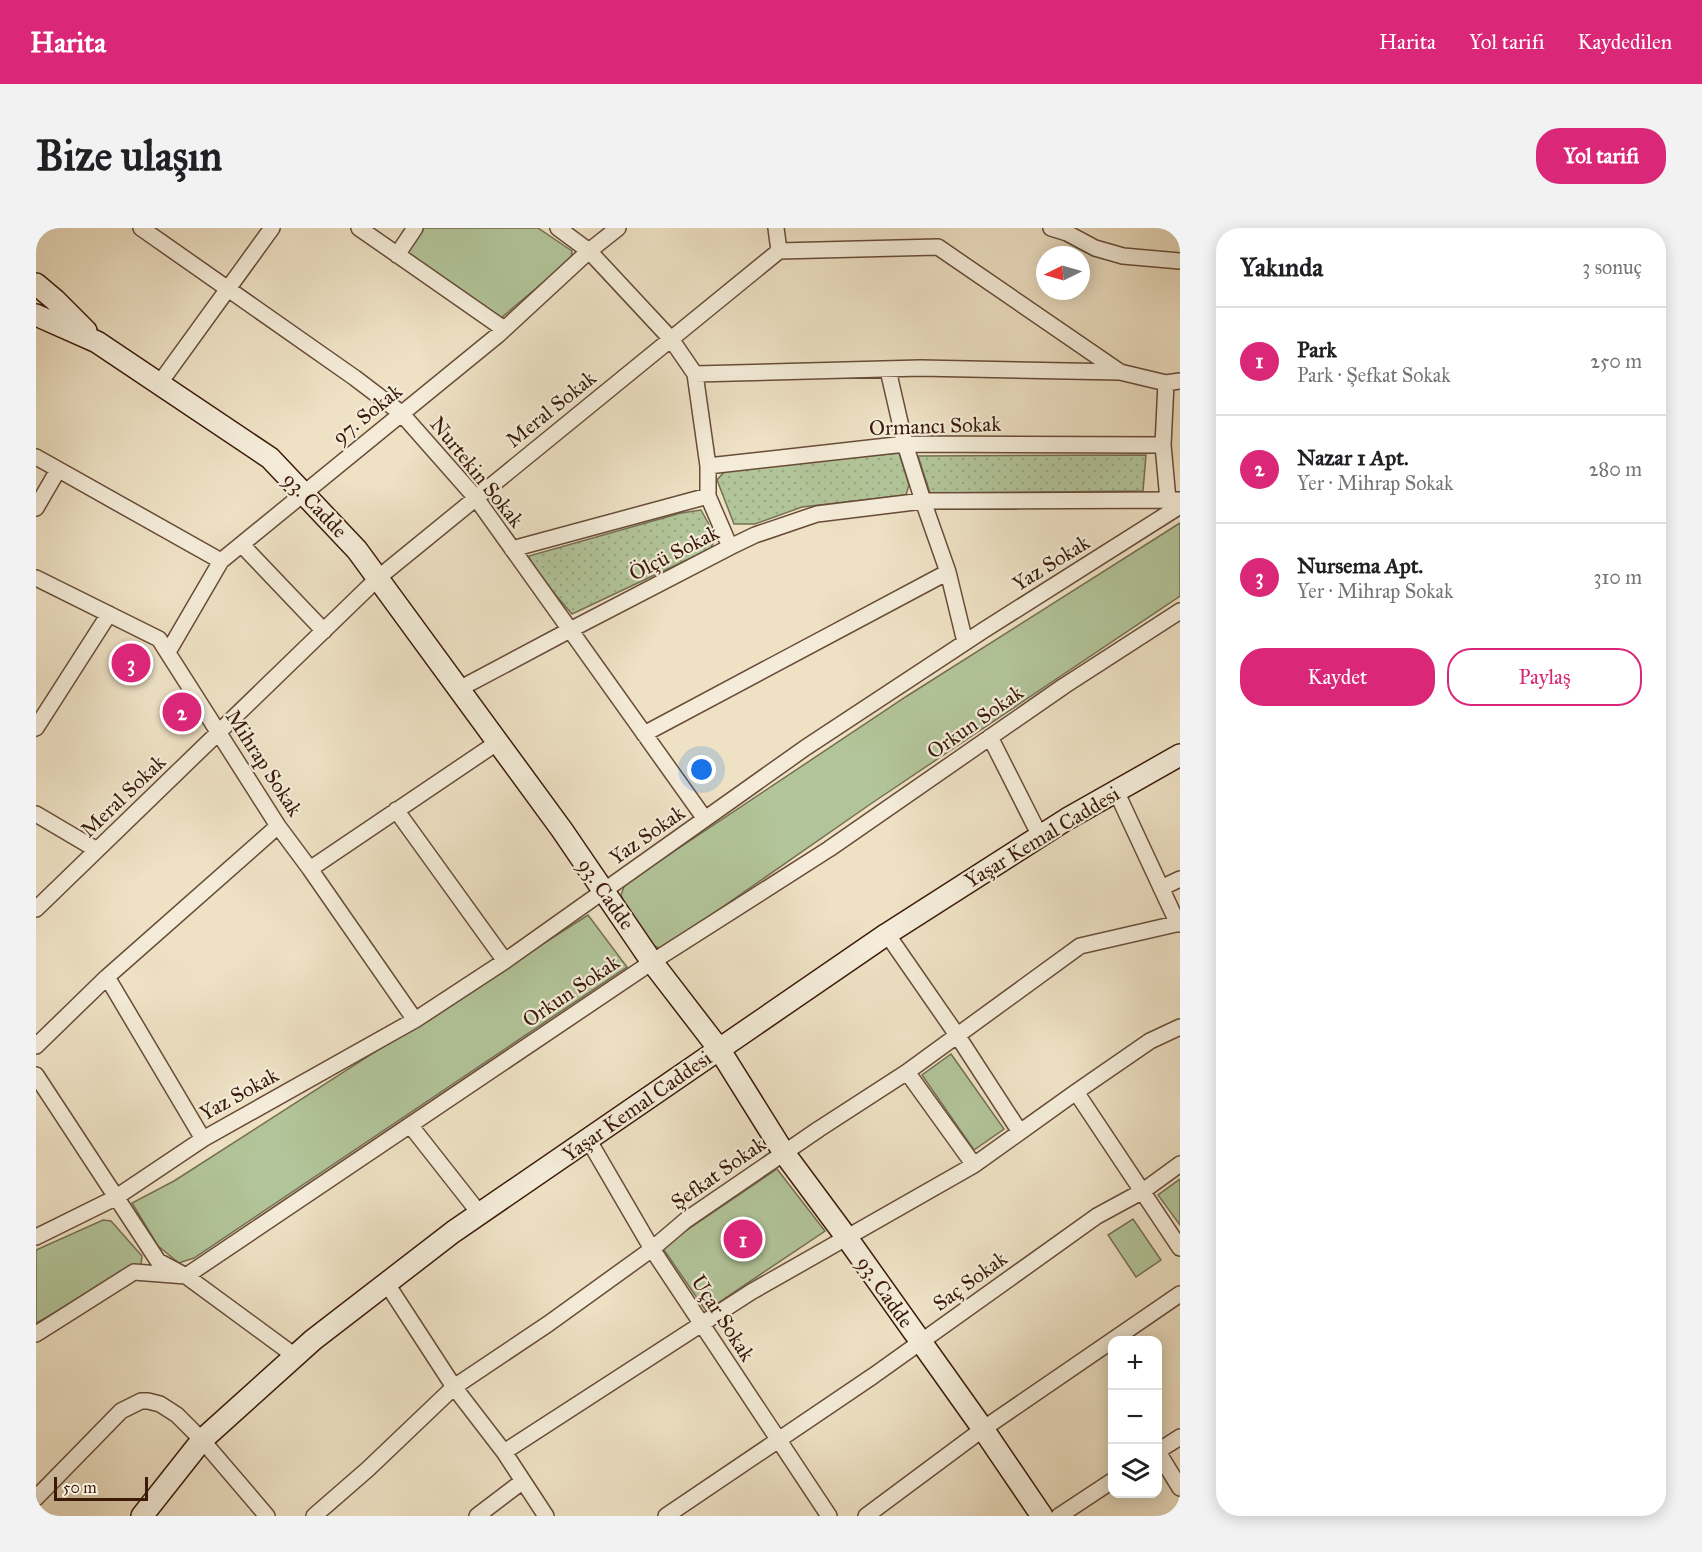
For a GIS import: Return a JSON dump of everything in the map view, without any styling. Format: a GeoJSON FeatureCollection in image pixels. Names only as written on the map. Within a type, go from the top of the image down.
{"type":"FeatureCollection","features":[{"type":"Feature","properties":{"kind":"main road"},"geometry":{"type":"LineString","coordinates":[[36,272],[44,313]]}},
{"type":"Feature","properties":{"kind":"main road","name":"93. Cadde"},"geometry":{"type":"LineString","coordinates":[[36,284],[44,313],[97,342],[270,458],[357,550],[562,830],[652,962],[719,1049],[784,1153],[921,1341],[1042,1516]]}},
{"type":"Feature","properties":{"kind":"main road","name":"Yaşar Kemal Caddesi"},"geometry":{"type":"LineString","coordinates":[[142,1516],[202,1440],[313,1340],[453,1232],[887,934],[1040,836],[1180,755]]}},
{"type":"Feature","properties":{"kind":"street","name":"Nurtekin Sokak"},"geometry":{"type":"LineString","coordinates":[[141,228],[355,378],[401,413],[476,498],[705,819]]}},
{"type":"Feature","properties":{"kind":"street"},"geometry":{"type":"LineString","coordinates":[[159,384],[272,228]]}},
{"type":"Feature","properties":{"kind":"street"},"geometry":{"type":"LineString","coordinates":[[359,228],[504,329]]}},
{"type":"Feature","properties":{"kind":"street"},"geometry":{"type":"LineString","coordinates":[[397,255],[415,228]]}},
{"type":"Feature","properties":{"kind":"street"},"geometry":{"type":"LineString","coordinates":[[558,228],[589,251],[671,339],[695,374],[708,466],[708,496],[730,547]]}},
{"type":"Feature","properties":{"kind":"street","name":"97. Sokak"},"geometry":{"type":"LineString","coordinates":[[168,652],[221,561],[504,329],[589,251],[618,228]]}},
{"type":"Feature","properties":{"kind":"street"},"geometry":{"type":"LineString","coordinates":[[776,228],[779,251],[938,247],[1120,372]]}},
{"type":"Feature","properties":{"kind":"street"},"geometry":{"type":"LineString","coordinates":[[1051,228],[1068,231],[1095,248],[1123,256],[1180,261]]}},
{"type":"Feature","properties":{"kind":"street","name":"Meral Sokak"},"geometry":{"type":"LineString","coordinates":[[36,909],[378,578],[779,251]]}},
{"type":"Feature","properties":{"kind":"street"},"geometry":{"type":"LineString","coordinates":[[695,374],[920,368],[1120,372],[1173,382],[1163,445],[1176,502]]}},
{"type":"Feature","properties":{"kind":"street"},"geometry":{"type":"LineString","coordinates":[[888,370],[905,444],[948,572],[965,642]]}},
{"type":"Feature","properties":{"kind":"street","name":"Ormancı Sokak"},"geometry":{"type":"LineString","coordinates":[[708,466],[905,444],[1163,445]]}},
{"type":"Feature","properties":{"kind":"street"},"geometry":{"type":"LineString","coordinates":[[36,457],[221,561]]}},
{"type":"Feature","properties":{"kind":"street"},"geometry":{"type":"LineString","coordinates":[[36,508],[58,470]]}},
{"type":"Feature","properties":{"kind":"street"},"geometry":{"type":"LineString","coordinates":[[512,549],[708,496]]}},
{"type":"Feature","properties":{"kind":"street","name":"Ölçü Sokak"},"geometry":{"type":"LineString","coordinates":[[459,689],[730,547],[817,514],[923,501],[1176,502]]}},
{"type":"Feature","properties":{"kind":"street","name":"Yaz Sokak"},"geometry":{"type":"LineString","coordinates":[[36,1237],[115,1198],[203,1139],[415,1020],[505,961],[805,748],[1176,502]]}},
{"type":"Feature","properties":{"kind":"street"},"geometry":{"type":"LineString","coordinates":[[242,545],[324,631]]}},
{"type":"Feature","properties":{"kind":"street"},"geometry":{"type":"LineString","coordinates":[[644,734],[948,572]]}},
{"type":"Feature","properties":{"kind":"street","name":"Mihrap Sokak"},"geometry":{"type":"LineString","coordinates":[[36,578],[159,639],[278,826],[415,1020]]}},
{"type":"Feature","properties":{"kind":"street","name":"Orkun Sokak"},"geometry":{"type":"LineString","coordinates":[[186,1275],[652,962],[829,849],[1064,686],[1180,611]]}},
{"type":"Feature","properties":{"kind":"street"},"geometry":{"type":"LineString","coordinates":[[36,728],[109,614]]}},
{"type":"Feature","properties":{"kind":"street"},"geometry":{"type":"LineString","coordinates":[[990,737],[1040,836]]}},
{"type":"Feature","properties":{"kind":"street"},"geometry":{"type":"LineString","coordinates":[[310,869],[498,742]]}},
{"type":"Feature","properties":{"kind":"street"},"geometry":{"type":"LineString","coordinates":[[1116,791],[1179,923]]}},
{"type":"Feature","properties":{"kind":"street"},"geometry":{"type":"LineString","coordinates":[[396,810],[505,961]]}},
{"type":"Feature","properties":{"kind":"street"},"geometry":{"type":"LineString","coordinates":[[36,814],[97,850]]}},
{"type":"Feature","properties":{"kind":"street"},"geometry":{"type":"LineString","coordinates":[[36,1046],[107,977],[278,826]]}},
{"type":"Feature","properties":{"kind":"street"},"geometry":{"type":"LineString","coordinates":[[1161,888],[1180,879]]}},
{"type":"Feature","properties":{"kind":"street","name":"Şefkat Sokak"},"geometry":{"type":"LineString","coordinates":[[314,1516],[368,1469],[454,1387],[548,1324],[652,1249],[686,1220],[907,1072],[1080,946],[1179,923]]}},
{"type":"Feature","properties":{"kind":"street"},"geometry":{"type":"LineString","coordinates":[[887,934],[1020,1132]]}},
{"type":"Feature","properties":{"kind":"street"},"geometry":{"type":"LineString","coordinates":[[107,977],[203,1139]]}},
{"type":"Feature","properties":{"kind":"street"},"geometry":{"type":"LineString","coordinates":[[504,1452],[751,1292],[974,1165],[1150,1041],[1180,1027]]}},
{"type":"Feature","properties":{"kind":"street"},"geometry":{"type":"LineString","coordinates":[[907,1072],[974,1165]]}},
{"type":"Feature","properties":{"kind":"street"},"geometry":{"type":"LineString","coordinates":[[36,1075],[158,1261],[186,1275],[295,1356]]}},
{"type":"Feature","properties":{"kind":"street"},"geometry":{"type":"LineString","coordinates":[[1076,1092],[1180,1248]]}},
{"type":"Feature","properties":{"kind":"street"},"geometry":{"type":"LineString","coordinates":[[410,1125],[480,1214]]}},
{"type":"Feature","properties":{"kind":"street","name":"Uçar Sokak"},"geometry":{"type":"LineString","coordinates":[[588,1139],[652,1249],[829,1516]]}},
{"type":"Feature","properties":{"kind":"street","name":"Saç Sokak"},"geometry":{"type":"LineString","coordinates":[[666,1516],[921,1341],[1097,1216],[1143,1191],[1180,1164]]}},
{"type":"Feature","properties":{"kind":"street"},"geometry":{"type":"LineString","coordinates":[[36,1334],[134,1272],[186,1275]]}},
{"type":"Feature","properties":{"kind":"street"},"geometry":{"type":"LineString","coordinates":[[387,1284],[454,1387],[504,1452],[546,1516]]}},
{"type":"Feature","properties":{"kind":"street"},"geometry":{"type":"LineString","coordinates":[[866,1516],[983,1429],[1180,1294]]}},
{"type":"Feature","properties":{"kind":"street"},"geometry":{"type":"LineString","coordinates":[[36,1498],[121,1411],[141,1401],[148,1401],[160,1404],[177,1415],[202,1440],[267,1516]]}},
{"type":"Feature","properties":{"kind":"street"},"geometry":{"type":"LineString","coordinates":[[1162,1449],[1180,1437]]}},
{"type":"Feature","properties":{"kind":"street"},"geometry":{"type":"LineString","coordinates":[[1162,1459],[1180,1488]]}},
{"type":"Feature","properties":{"kind":"street"},"geometry":{"type":"LineString","coordinates":[[477,1516],[523,1481]]}},
{"type":"Feature","properties":{"kind":"street"},"geometry":{"type":"LineString","coordinates":[[1059,1516],[1108,1484]]}},
{"type":"Feature","properties":{"kind":"green space"},"geometry":{"type":"Polygon","coordinates":[[[423,228],[538,228],[572,251],[571,259],[501,318],[408,255],[407,248],[423,228]]]}},
{"type":"Feature","properties":{"kind":"green space"},"geometry":{"type":"Polygon","coordinates":[[[899,453],[909,485],[906,495],[802,507],[755,524],[734,524],[717,480],[726,470],[899,453]]]}},
{"type":"Feature","properties":{"kind":"green space"},"geometry":{"type":"Polygon","coordinates":[[[1146,455],[1143,491],[930,493],[918,456],[1146,455]]]}},
{"type":"Feature","properties":{"kind":"green space"},"geometry":{"type":"Polygon","coordinates":[[[701,510],[715,540],[710,549],[572,614],[531,566],[529,556],[681,513],[701,510]]]}},
{"type":"Feature","properties":{"kind":"green space"},"geometry":{"type":"Polygon","coordinates":[[[1180,523],[1180,596],[872,803],[662,949],[652,945],[621,895],[625,884],[907,696],[1180,523]]]}},
{"type":"Feature","properties":{"kind":"green space"},"geometry":{"type":"Polygon","coordinates":[[[588,915],[627,967],[194,1258],[179,1263],[158,1246],[132,1203],[174,1181],[588,915]]]}},
{"type":"Feature","properties":{"kind":"green space"},"geometry":{"type":"Polygon","coordinates":[[[951,1054],[1004,1129],[974,1150],[922,1075],[951,1054]]]}},
{"type":"Feature","properties":{"kind":"green space"},"geometry":{"type":"Polygon","coordinates":[[[777,1169],[825,1231],[706,1311],[662,1247],[777,1169]]]}},
{"type":"Feature","properties":{"kind":"green space"},"geometry":{"type":"Polygon","coordinates":[[[1180,1179],[1180,1225],[1158,1195],[1180,1179]]]}},
{"type":"Feature","properties":{"kind":"green space"},"geometry":{"type":"Polygon","coordinates":[[[1133,1219],[1161,1260],[1136,1277],[1108,1235],[1133,1219]]]}},
{"type":"Feature","properties":{"kind":"green space"},"geometry":{"type":"Polygon","coordinates":[[[103,1220],[111,1221],[142,1256],[141,1265],[36,1323],[36,1250],[103,1220]]]}},
{"type":"Feature","properties":{"kind":"place","name":"Nursema Apt."},"geometry":{"type":"Point","coordinates":[131,663]}},
{"type":"Feature","properties":{"kind":"place","name":"Nazar 1 Apt."},"geometry":{"type":"Point","coordinates":[182,712]}},
{"type":"Feature","properties":{"kind":"place","name":"Park"},"geometry":{"type":"Point","coordinates":[743,1239]}}]}
